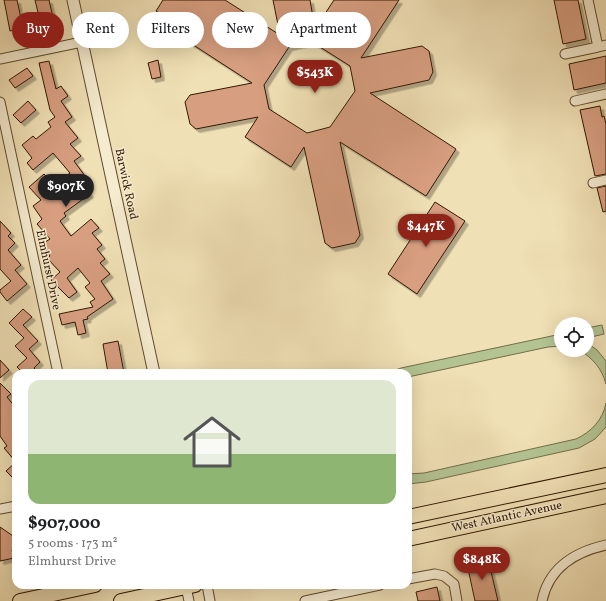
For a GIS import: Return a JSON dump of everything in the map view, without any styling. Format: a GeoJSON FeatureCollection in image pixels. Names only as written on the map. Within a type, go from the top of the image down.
{"type":"FeatureCollection","features":[{"type":"Feature","properties":{"kind":"main road","name":"West Atlantic Avenue"},"geometry":{"type":"LineString","coordinates":[[412,517],[606,475]]}},
{"type":"Feature","properties":{"kind":"main road","name":"West Atlantic Avenue"},"geometry":{"type":"LineString","coordinates":[[412,538],[606,496]]}},
{"type":"Feature","properties":{"kind":"main road"},"geometry":{"type":"LineString","coordinates":[[20,601],[76,589]]}},
{"type":"Feature","properties":{"kind":"main road"},"geometry":{"type":"LineString","coordinates":[[121,601],[175,589]]}},
{"type":"Feature","properties":{"kind":"street","name":"Barwick Road"},"geometry":{"type":"LineString","coordinates":[[73,0],[76,12]]}},
{"type":"Feature","properties":{"kind":"street"},"geometry":{"type":"LineString","coordinates":[[565,54],[602,46],[588,0]]}},
{"type":"Feature","properties":{"kind":"street"},"geometry":{"type":"LineString","coordinates":[[0,60],[72,44]]}},
{"type":"Feature","properties":{"kind":"street","name":"Barwick Road"},"geometry":{"type":"LineString","coordinates":[[83,48],[153,369]]}},
{"type":"Feature","properties":{"kind":"street"},"geometry":{"type":"LineString","coordinates":[[575,101],[606,94]]}},
{"type":"Feature","properties":{"kind":"street","name":"Elmhurst Drive"},"geometry":{"type":"LineString","coordinates":[[0,102],[57,369]]}},
{"type":"Feature","properties":{"kind":"street"},"geometry":{"type":"LineString","coordinates":[[593,183],[606,180]]}},
{"type":"Feature","properties":{"kind":"street"},"geometry":{"type":"LineString","coordinates":[[0,509],[12,507]]}},
{"type":"Feature","properties":{"kind":"street"},"geometry":{"type":"LineString","coordinates":[[542,601],[549,583],[563,564],[583,551],[606,545]]}},
{"type":"Feature","properties":{"kind":"street"},"geometry":{"type":"LineString","coordinates":[[412,578],[435,574],[444,576],[454,584],[458,601]]}},
{"type":"Feature","properties":{"kind":"street"},"geometry":{"type":"LineString","coordinates":[[189,589],[189,601]]}},
{"type":"Feature","properties":{"kind":"street"},"geometry":{"type":"LineString","coordinates":[[208,589],[210,601]]}},
{"type":"Feature","properties":{"kind":"street"},"geometry":{"type":"LineString","coordinates":[[304,601],[361,589]]}},
{"type":"Feature","properties":{"kind":"green space"},"geometry":{"type":"Polygon","coordinates":[[[602,325],[604,334],[594,336],[594,327],[602,325]]]}},
{"type":"Feature","properties":{"kind":"green space"},"geometry":{"type":"Polygon","coordinates":[[[554,335],[554,347],[412,376],[412,369],[398,369],[554,335]]]}},
{"type":"Feature","properties":{"kind":"green space"},"geometry":{"type":"Polygon","coordinates":[[[594,348],[606,361],[606,384],[602,373],[589,357],[594,357],[594,348]]]}},
{"type":"Feature","properties":{"kind":"green space"},"geometry":{"type":"Polygon","coordinates":[[[606,403],[606,427],[595,439],[579,448],[426,482],[412,484],[412,474],[424,473],[576,439],[587,433],[596,425],[606,403]]]}},
{"type":"Feature","properties":{"kind":"building"},"geometry":{"type":"Polygon","coordinates":[[[4,0],[17,0],[20,12],[12,12],[12,31],[10,31],[4,0]]]}},
{"type":"Feature","properties":{"kind":"building"},"geometry":{"type":"Polygon","coordinates":[[[35,0],[49,0],[52,12],[38,12],[35,0]]]}},
{"type":"Feature","properties":{"kind":"building"},"geometry":{"type":"Polygon","coordinates":[[[163,0],[225,0],[244,12],[212,12],[212,48],[268,48],[268,27],[276,32],[276,48],[288,48],[264,85],[269,109],[307,133],[330,127],[355,91],[350,66],[322,48],[368,48],[361,58],[422,46],[429,51],[433,72],[429,80],[370,93],[456,149],[426,196],[340,142],[360,235],[355,243],[332,248],[325,243],[304,147],[291,167],[245,137],[258,117],[196,129],[190,124],[185,102],[190,95],[252,83],[198,48],[204,48],[204,12],[156,11],[163,0]]]}},
{"type":"Feature","properties":{"kind":"building"},"geometry":{"type":"Polygon","coordinates":[[[273,0],[310,0],[312,12],[276,12],[276,15],[273,0]]]}},
{"type":"Feature","properties":{"kind":"building"},"geometry":{"type":"Polygon","coordinates":[[[334,0],[399,0],[371,43],[371,12],[326,12],[334,0]]]}},
{"type":"Feature","properties":{"kind":"building"},"geometry":{"type":"Polygon","coordinates":[[[554,0],[578,0],[586,39],[563,44],[554,0]]]}},
{"type":"Feature","properties":{"kind":"building"},"geometry":{"type":"Polygon","coordinates":[[[606,56],[606,83],[574,90],[569,64],[606,56]]]}},
{"type":"Feature","properties":{"kind":"building"},"geometry":{"type":"Polygon","coordinates":[[[158,60],[161,77],[152,79],[148,63],[158,60]]]}},
{"type":"Feature","properties":{"kind":"building"},"geometry":{"type":"Polygon","coordinates":[[[49,61],[56,89],[61,86],[68,96],[61,101],[72,117],[65,122],[78,138],[70,144],[81,156],[74,161],[85,176],[79,180],[90,194],[64,213],[66,216],[60,221],[71,236],[91,219],[99,228],[92,233],[102,245],[97,249],[105,259],[100,263],[110,274],[101,281],[113,299],[87,317],[88,319],[83,320],[86,333],[78,335],[75,322],[62,325],[59,314],[93,307],[90,302],[95,299],[85,287],[90,283],[78,268],[67,278],[77,292],[69,298],[51,280],[60,272],[47,258],[50,256],[42,244],[50,239],[37,224],[42,219],[33,206],[41,200],[29,187],[44,174],[54,185],[70,173],[53,153],[33,170],[27,163],[32,158],[22,145],[33,136],[36,139],[51,127],[48,122],[55,117],[50,110],[39,63],[49,61]]]}},
{"type":"Feature","properties":{"kind":"building"},"geometry":{"type":"Polygon","coordinates":[[[27,68],[33,76],[15,88],[9,80],[27,68]]]}},
{"type":"Feature","properties":{"kind":"building"},"geometry":{"type":"Polygon","coordinates":[[[28,101],[36,110],[21,123],[13,115],[28,101]]]}},
{"type":"Feature","properties":{"kind":"building"},"geometry":{"type":"Polygon","coordinates":[[[600,106],[602,117],[604,116],[606,124],[606,174],[595,176],[580,110],[600,106]]]}},
{"type":"Feature","properties":{"kind":"building"},"geometry":{"type":"Polygon","coordinates":[[[606,186],[606,211],[603,212],[597,188],[606,186]]]}},
{"type":"Feature","properties":{"kind":"building"},"geometry":{"type":"Polygon","coordinates":[[[435,202],[465,221],[417,294],[388,274],[435,202]]]}},
{"type":"Feature","properties":{"kind":"building"},"geometry":{"type":"Polygon","coordinates":[[[0,221],[11,233],[8,236],[15,243],[8,250],[21,265],[15,270],[27,284],[7,301],[0,292],[0,290],[11,281],[0,269],[0,221]]]}},
{"type":"Feature","properties":{"kind":"building"},"geometry":{"type":"Polygon","coordinates":[[[23,309],[32,317],[23,325],[38,341],[29,349],[40,362],[34,368],[35,369],[19,369],[17,367],[27,358],[15,346],[24,338],[9,323],[23,309]]]}},
{"type":"Feature","properties":{"kind":"building"},"geometry":{"type":"Polygon","coordinates":[[[118,341],[123,369],[107,369],[103,344],[118,341]]]}},
{"type":"Feature","properties":{"kind":"building"},"geometry":{"type":"Polygon","coordinates":[[[0,360],[9,370],[0,378],[0,360]]]}},
{"type":"Feature","properties":{"kind":"building"},"geometry":{"type":"Polygon","coordinates":[[[0,383],[11,394],[7,397],[12,403],[12,457],[4,448],[7,446],[0,436],[0,383]]]}},
{"type":"Feature","properties":{"kind":"building"},"geometry":{"type":"Polygon","coordinates":[[[12,466],[12,477],[6,471],[12,466]]]}},
{"type":"Feature","properties":{"kind":"building"},"geometry":{"type":"Polygon","coordinates":[[[0,527],[12,535],[12,558],[0,561],[0,527]]]}},
{"type":"Feature","properties":{"kind":"building"},"geometry":{"type":"Polygon","coordinates":[[[488,559],[498,601],[475,601],[467,564],[488,559]]]}},
{"type":"Feature","properties":{"kind":"building"},"geometry":{"type":"Polygon","coordinates":[[[437,587],[440,601],[418,601],[416,592],[437,587]]]}}]}
